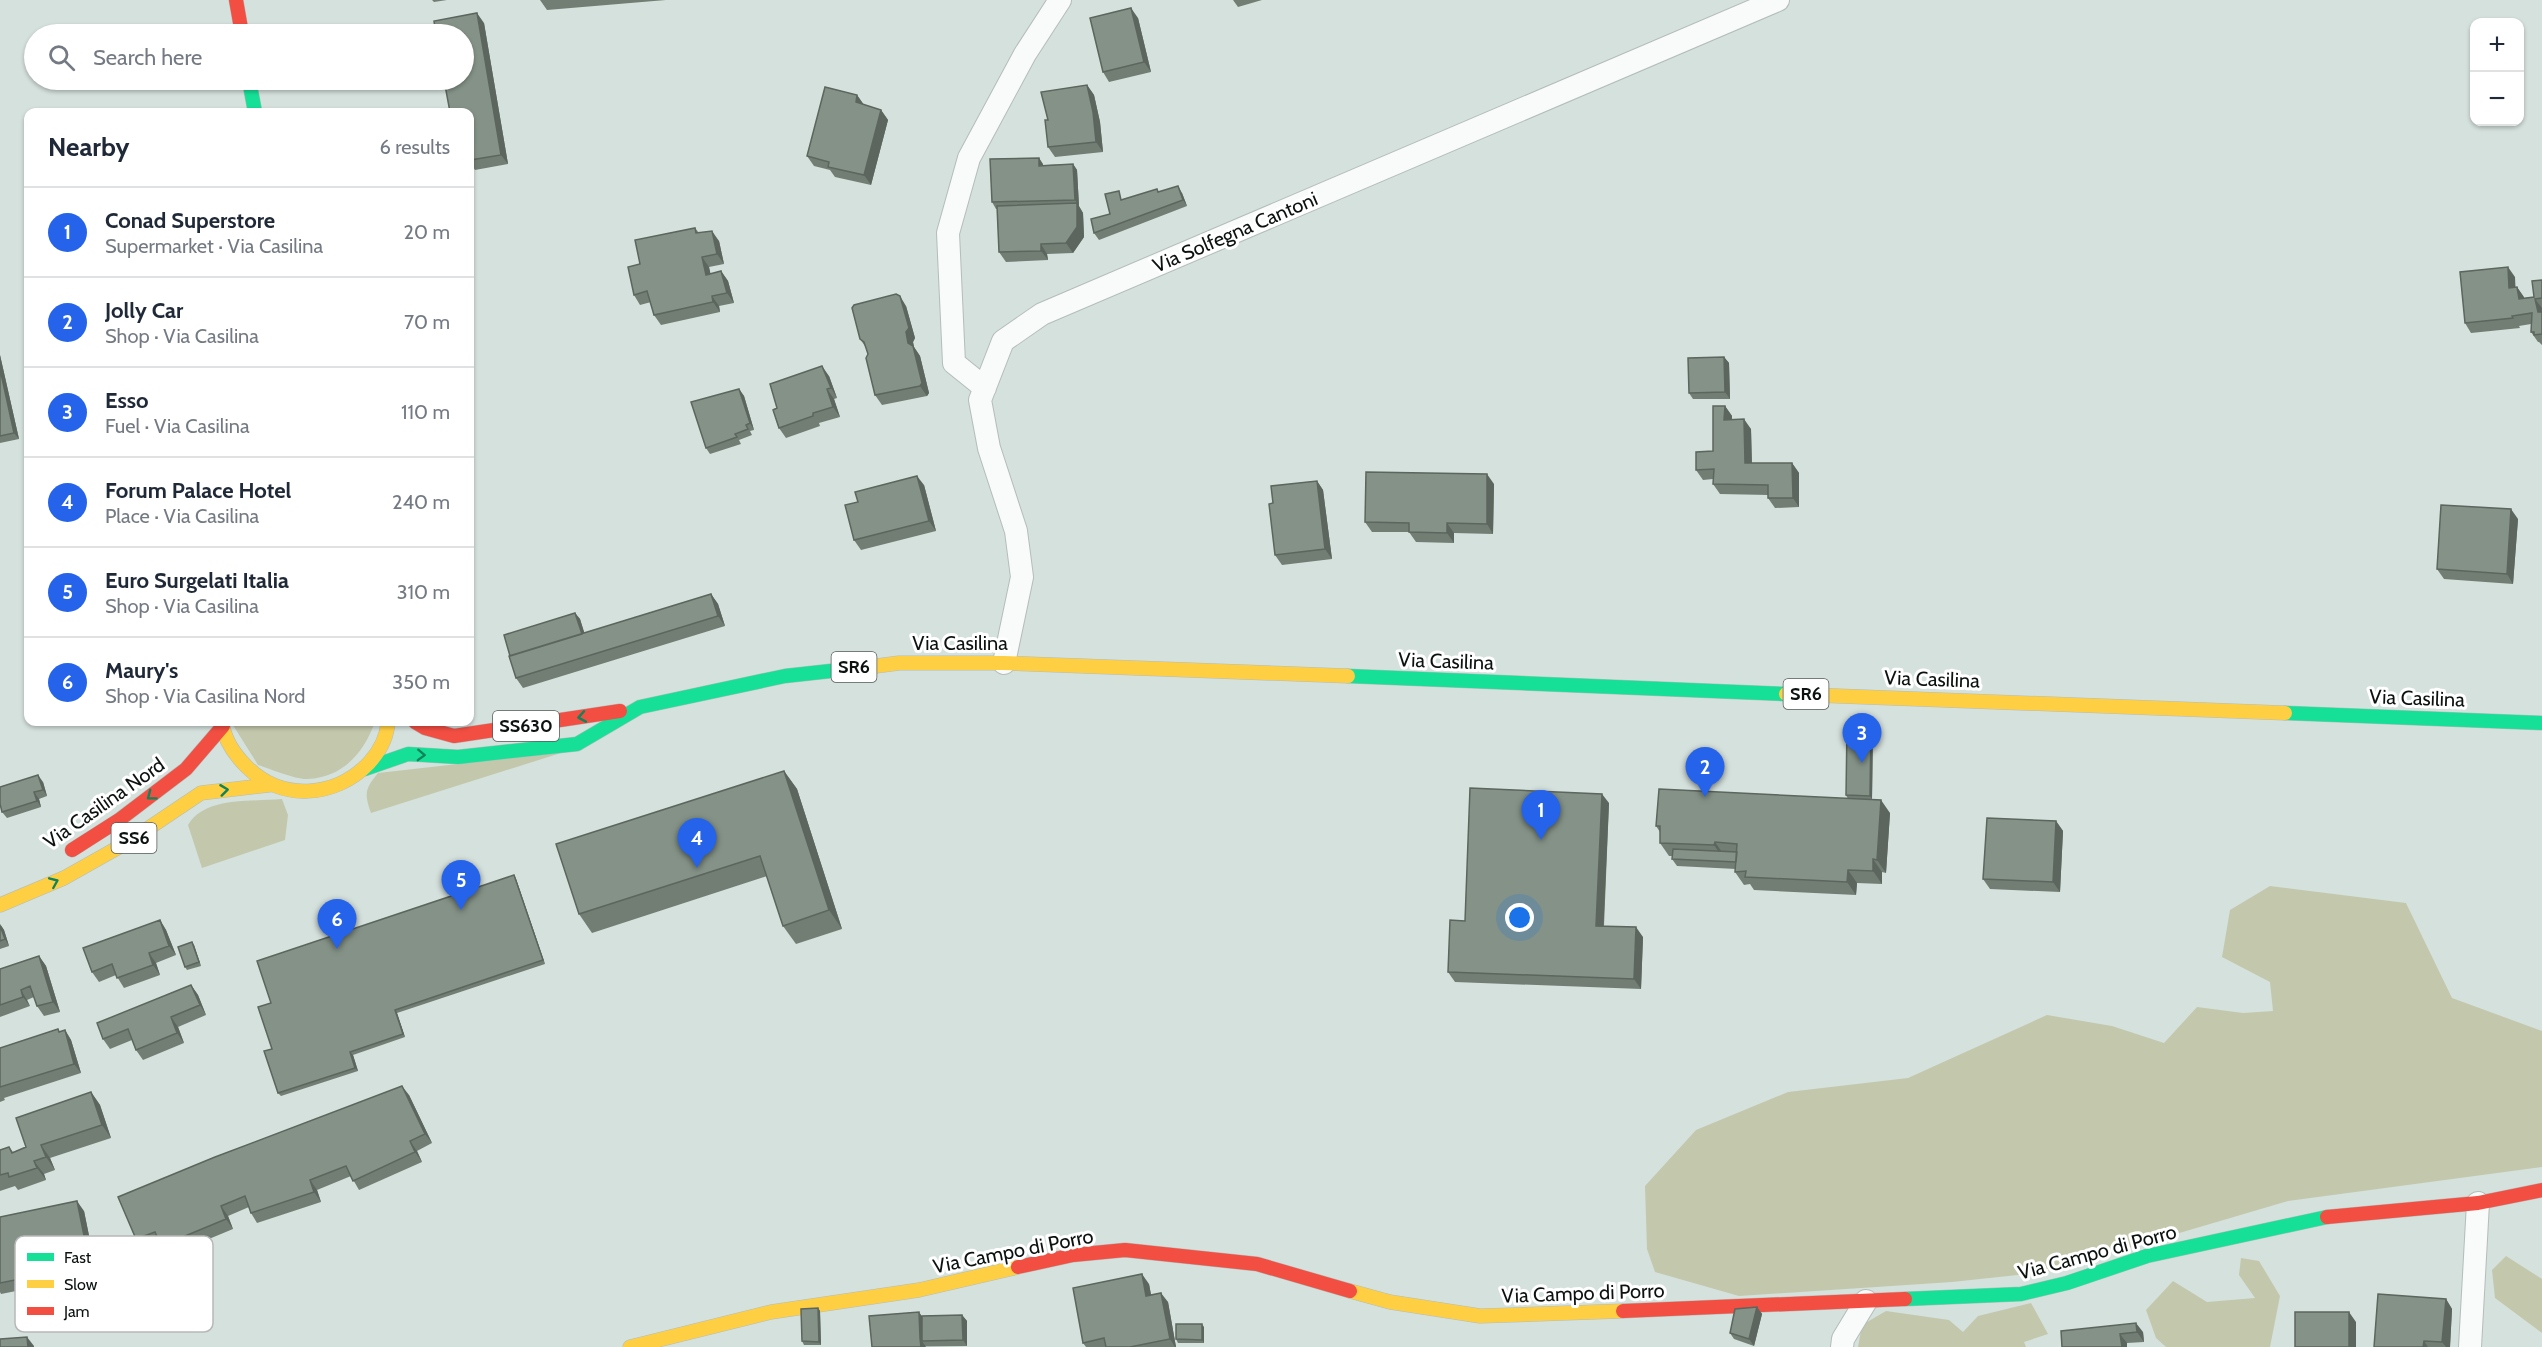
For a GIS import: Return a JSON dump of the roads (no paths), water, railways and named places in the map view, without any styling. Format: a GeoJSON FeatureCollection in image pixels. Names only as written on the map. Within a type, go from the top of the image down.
{"type":"FeatureCollection","features":[{"type":"Feature","properties":{"kind":"main road"},"geometry":{"type":"LineString","coordinates":[[236,0],[240,24]]}},
{"type":"Feature","properties":{"kind":"main road"},"geometry":{"type":"LineString","coordinates":[[251,90],[254,108]]}},
{"type":"Feature","properties":{"kind":"main road","name":"Via Casilina"},"geometry":{"type":"LineString","coordinates":[[365,769],[408,754],[459,757],[577,744],[640,707],[785,676],[881,664],[1004,663],[2542,723]]}},
{"type":"Feature","properties":{"kind":"main road","name":"SS630"},"geometry":{"type":"LineString","coordinates":[[422,726],[454,736],[640,707]]}},
{"type":"Feature","properties":{"kind":"main road","name":"Via Casilina Nord"},"geometry":{"type":"LineString","coordinates":[[64,855],[119,820],[186,769],[221,726]]}},
{"type":"Feature","properties":{"kind":"main road"},"geometry":{"type":"LineString","coordinates":[[224,726],[232,750],[247,771],[269,785],[296,793],[317,793],[336,788],[354,779],[365,769],[380,750],[387,726]]}},
{"type":"Feature","properties":{"kind":"main road","name":"Via Casilina Nord"},"geometry":{"type":"LineString","coordinates":[[0,904],[64,878],[128,842],[201,793],[269,785]]}},
{"type":"Feature","properties":{"kind":"main road","name":"Via Casilina Nord"},"geometry":{"type":"LineString","coordinates":[[0,904],[36,874]]}},
{"type":"Feature","properties":{"kind":"main road","name":"Via Campo di Porro"},"geometry":{"type":"LineString","coordinates":[[630,1347],[771,1312],[919,1290],[1073,1255],[1125,1250],[1257,1264],[1390,1302],[1480,1316],[2021,1294],[2067,1283],[2147,1256],[2315,1218],[2478,1203],[2542,1190]]}},
{"type":"Feature","properties":{"kind":"street"},"geometry":{"type":"LineString","coordinates":[[985,388],[954,363],[948,233],[969,158],[1025,54],[1060,0]]}},
{"type":"Feature","properties":{"kind":"street","name":"Via Solfegna Cantoni"},"geometry":{"type":"LineString","coordinates":[[1004,663],[1022,577],[1016,531],[989,448],[980,400],[1003,340],[1042,314],[1777,0]]}},
{"type":"Feature","properties":{"kind":"street"},"geometry":{"type":"LineString","coordinates":[[2470,1347],[2478,1203]]}},
{"type":"Feature","properties":{"kind":"street"},"geometry":{"type":"LineString","coordinates":[[1842,1347],[1843,1339],[1866,1301]]}},
{"type":"Feature","properties":{"kind":"place","name":"Esso"},"geometry":{"type":"Point","coordinates":[1862,763]}},
{"type":"Feature","properties":{"kind":"place","name":"Jolly Car"},"geometry":{"type":"Point","coordinates":[1705,797]}},
{"type":"Feature","properties":{"kind":"place","name":"Conad Superstore"},"geometry":{"type":"Point","coordinates":[1541,840]}},
{"type":"Feature","properties":{"kind":"place","name":"Forum Palace Hotel"},"geometry":{"type":"Point","coordinates":[697,868]}},
{"type":"Feature","properties":{"kind":"place","name":"Euro Surgelati Italia"},"geometry":{"type":"Point","coordinates":[461,910]}},
{"type":"Feature","properties":{"kind":"place","name":"Maury's"},"geometry":{"type":"Point","coordinates":[337,949]}}]}
